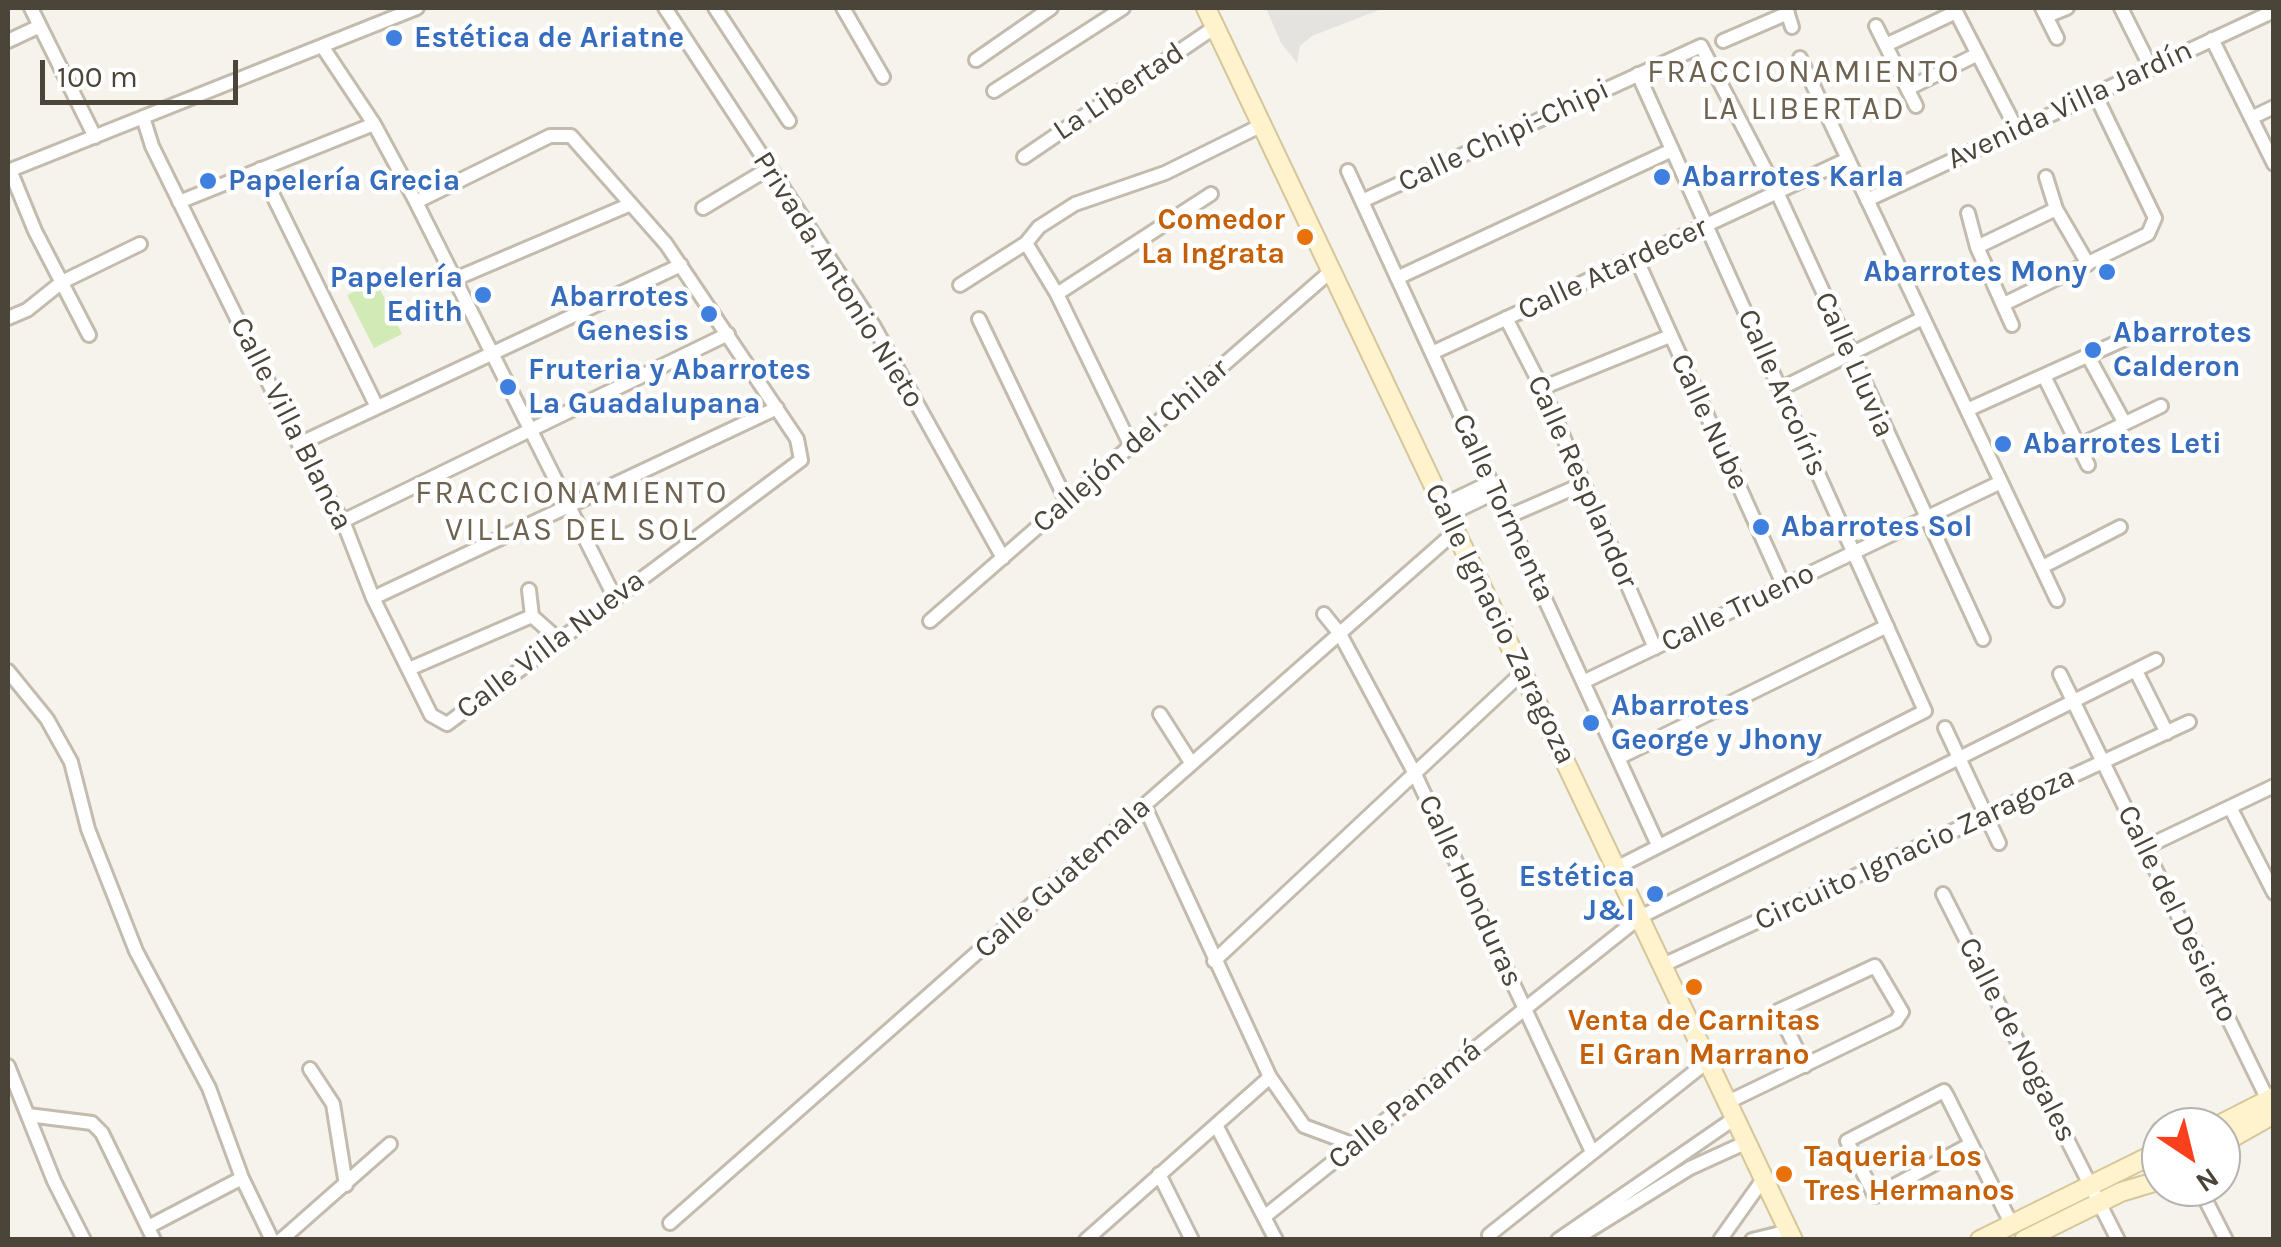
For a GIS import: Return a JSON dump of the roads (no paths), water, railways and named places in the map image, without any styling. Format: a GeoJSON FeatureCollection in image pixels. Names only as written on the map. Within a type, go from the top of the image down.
{"type":"FeatureCollection","features":[{"type":"Feature","properties":{"kind":"main road","name":"Calle Ignacio Zaragoza"},"geometry":{"type":"LineString","coordinates":[[1206,8],[1791,1235]]}},
{"type":"Feature","properties":{"kind":"main road"},"geometry":{"type":"LineString","coordinates":[[2241,1117],[2272,1104]]}},
{"type":"Feature","properties":{"kind":"main road"},"geometry":{"type":"LineString","coordinates":[[2241,1128],[2272,1104]]}},
{"type":"Feature","properties":{"kind":"main road"},"geometry":{"type":"LineString","coordinates":[[2024,1240],[2095,1194],[2141,1171]]}},
{"type":"Feature","properties":{"kind":"main road"},"geometry":{"type":"LineString","coordinates":[[1980,1240],[2095,1194],[2141,1184]]}},
{"type":"Feature","properties":{"kind":"street"},"geometry":{"type":"LineString","coordinates":[[31,8],[95,136]]}},
{"type":"Feature","properties":{"kind":"street"},"geometry":{"type":"LineString","coordinates":[[89,336],[9,171],[417,8]]}},
{"type":"Feature","properties":{"kind":"street","name":"Privada Antonio Nieto"},"geometry":{"type":"LineString","coordinates":[[665,8],[873,325],[1002,558]]}},
{"type":"Feature","properties":{"kind":"street"},"geometry":{"type":"LineString","coordinates":[[716,8],[789,121]]}},
{"type":"Feature","properties":{"kind":"street"},"geometry":{"type":"LineString","coordinates":[[843,8],[883,76]]}},
{"type":"Feature","properties":{"kind":"street"},"geometry":{"type":"LineString","coordinates":[[976,60],[1051,8]]}},
{"type":"Feature","properties":{"kind":"street"},"geometry":{"type":"LineString","coordinates":[[994,90],[1123,8]]}},
{"type":"Feature","properties":{"kind":"street"},"geometry":{"type":"LineString","coordinates":[[2058,38],[2045,12],[2067,8]]}},
{"type":"Feature","properties":{"kind":"street"},"geometry":{"type":"LineString","coordinates":[[2121,8],[2151,68]]}},
{"type":"Feature","properties":{"kind":"street"},"geometry":{"type":"LineString","coordinates":[[1723,40],[1787,10],[1792,28]]}},
{"type":"Feature","properties":{"kind":"street"},"geometry":{"type":"LineString","coordinates":[[1886,45],[1955,10],[2017,130]]}},
{"type":"Feature","properties":{"kind":"street","name":"Avenida Villa Jardín"},"geometry":{"type":"LineString","coordinates":[[1867,200],[2274,11]]}},
{"type":"Feature","properties":{"kind":"street"},"geometry":{"type":"LineString","coordinates":[[8,41],[40,26]]}},
{"type":"Feature","properties":{"kind":"street"},"geometry":{"type":"LineString","coordinates":[[1876,26],[1916,106]]}},
{"type":"Feature","properties":{"kind":"street","name":"La Libertad"},"geometry":{"type":"LineString","coordinates":[[1024,156],[1215,28]]}},
{"type":"Feature","properties":{"kind":"street"},"geometry":{"type":"LineString","coordinates":[[2212,39],[2274,164]]}},
{"type":"Feature","properties":{"kind":"street"},"geometry":{"type":"LineString","coordinates":[[322,46],[374,124],[416,202],[614,596]]}},
{"type":"Feature","properties":{"kind":"street","name":"Calle Chipi-Chipi"},"geometry":{"type":"LineString","coordinates":[[1362,201],[1701,46]]}},
{"type":"Feature","properties":{"kind":"street","name":"Calle Lluvia"},"geometry":{"type":"LineString","coordinates":[[1701,46],[1728,90],[1983,639]]}},
{"type":"Feature","properties":{"kind":"street"},"geometry":{"type":"LineString","coordinates":[[1909,88],[1978,54]]}},
{"type":"Feature","properties":{"kind":"street"},"geometry":{"type":"LineString","coordinates":[[1800,58],[2058,600]]}},
{"type":"Feature","properties":{"kind":"street","name":"Calle Arcoíris"},"geometry":{"type":"LineString","coordinates":[[1638,74],[1925,711],[1658,845]]}},
{"type":"Feature","properties":{"kind":"street"},"geometry":{"type":"LineString","coordinates":[[2004,304],[2148,234],[2156,218],[2094,94]]}},
{"type":"Feature","properties":{"kind":"street"},"geometry":{"type":"LineString","coordinates":[[2251,118],[2274,107]]}},
{"type":"Feature","properties":{"kind":"street","name":"Calle Villa Blanca"},"geometry":{"type":"LineString","coordinates":[[143,117],[179,202],[342,522],[431,714],[447,724]]}},
{"type":"Feature","properties":{"kind":"street"},"geometry":{"type":"LineString","coordinates":[[179,202],[374,124]]}},
{"type":"Feature","properties":{"kind":"street"},"geometry":{"type":"LineString","coordinates":[[960,285],[1026,243],[1039,226],[1076,204],[1164,173],[1262,125]]}},
{"type":"Feature","properties":{"kind":"street"},"geometry":{"type":"LineString","coordinates":[[374,598],[777,408],[682,265],[571,136],[550,136],[416,202]]}},
{"type":"Feature","properties":{"kind":"street"},"geometry":{"type":"LineString","coordinates":[[1397,278],[1672,150]]}},
{"type":"Feature","properties":{"kind":"street","name":"Calle Atardecer"},"geometry":{"type":"LineString","coordinates":[[1432,353],[1848,159]]}},
{"type":"Feature","properties":{"kind":"street"},"geometry":{"type":"LineString","coordinates":[[260,169],[377,407]]}},
{"type":"Feature","properties":{"kind":"street"},"geometry":{"type":"LineString","coordinates":[[702,208],[768,169]]}},
{"type":"Feature","properties":{"kind":"street","name":"Calle Tormenta"},"geometry":{"type":"LineString","coordinates":[[1348,171],[1658,845]]}},
{"type":"Feature","properties":{"kind":"street"},"geometry":{"type":"LineString","coordinates":[[2046,177],[2056,210],[2088,264]]}},
{"type":"Feature","properties":{"kind":"street"},"geometry":{"type":"LineString","coordinates":[[1057,294],[1212,194]]}},
{"type":"Feature","properties":{"kind":"street"},"geometry":{"type":"LineString","coordinates":[[455,279],[630,204]]}},
{"type":"Feature","properties":{"kind":"street"},"geometry":{"type":"LineString","coordinates":[[1977,248],[2056,210]]}},
{"type":"Feature","properties":{"kind":"street"},"geometry":{"type":"LineString","coordinates":[[1968,213],[1977,248],[2012,326]]}},
{"type":"Feature","properties":{"kind":"street"},"geometry":{"type":"LineString","coordinates":[[1026,243],[1057,294],[1132,446]]}},
{"type":"Feature","properties":{"kind":"street"},"geometry":{"type":"LineString","coordinates":[[8,318],[27,310],[62,282],[140,244]]}},
{"type":"Feature","properties":{"kind":"street","name":"Calle Nube"},"geometry":{"type":"LineString","coordinates":[[1636,258],[1784,586]]}},
{"type":"Feature","properties":{"kind":"street"},"geometry":{"type":"LineString","coordinates":[[299,444],[682,265]]}},
{"type":"Feature","properties":{"kind":"street","name":"Callejón del Chilar"},"geometry":{"type":"LineString","coordinates":[[930,621],[1332,271]]}},
{"type":"Feature","properties":{"kind":"street","name":"Calle Resplandor"},"geometry":{"type":"LineString","coordinates":[[1506,318],[1542,388],[1655,648]]}},
{"type":"Feature","properties":{"kind":"street"},"geometry":{"type":"LineString","coordinates":[[1780,389],[1923,318]]}},
{"type":"Feature","properties":{"kind":"street"},"geometry":{"type":"LineString","coordinates":[[980,320],[1067,502]]}},
{"type":"Feature","properties":{"kind":"street"},"geometry":{"type":"LineString","coordinates":[[342,522],[728,334]]}},
{"type":"Feature","properties":{"kind":"street"},"geometry":{"type":"LineString","coordinates":[[1967,410],[2136,334]]}},
{"type":"Feature","properties":{"kind":"street"},"geometry":{"type":"LineString","coordinates":[[1542,388],[1670,336]]}},
{"type":"Feature","properties":{"kind":"street"},"geometry":{"type":"LineString","coordinates":[[2088,356],[2124,422]]}},
{"type":"Feature","properties":{"kind":"street"},"geometry":{"type":"LineString","coordinates":[[2044,376],[2088,465]]}},
{"type":"Feature","properties":{"kind":"street"},"geometry":{"type":"LineString","coordinates":[[2080,445],[2161,406]]}},
{"type":"Feature","properties":{"kind":"street","name":"Calle Villa Nueva"},"geometry":{"type":"LineString","coordinates":[[447,724],[801,460],[798,439],[777,408]]}},
{"type":"Feature","properties":{"kind":"street","name":"Calle Trueno"},"geometry":{"type":"LineString","coordinates":[[1583,682],[2002,482]]}},
{"type":"Feature","properties":{"kind":"street"},"geometry":{"type":"LineString","coordinates":[[1507,517],[1583,484]]}},
{"type":"Feature","properties":{"kind":"street","name":"Calle Guatemala"},"geometry":{"type":"LineString","coordinates":[[670,1224],[1145,807],[1190,761],[1340,634],[1449,517],[1493,487]]}},
{"type":"Feature","properties":{"kind":"street"},"geometry":{"type":"LineString","coordinates":[[2042,567],[2120,527]]}},
{"type":"Feature","properties":{"kind":"street"},"geometry":{"type":"LineString","coordinates":[[528,590],[532,616],[559,640]]}},
{"type":"Feature","properties":{"kind":"street","name":"Calle Honduras"},"geometry":{"type":"LineString","coordinates":[[1324,614],[1340,634],[1414,772],[1592,1152]]}},
{"type":"Feature","properties":{"kind":"street"},"geometry":{"type":"LineString","coordinates":[[409,669],[532,616]]}},
{"type":"Feature","properties":{"kind":"street"},"geometry":{"type":"LineString","coordinates":[[1618,758],[1887,626]]}},
{"type":"Feature","properties":{"kind":"street","name":"Circuito Ignacio Zaragoza"},"geometry":{"type":"LineString","coordinates":[[1640,917],[2156,660]]}},
{"type":"Feature","properties":{"kind":"street"},"geometry":{"type":"LineString","coordinates":[[8,670],[47,719],[72,762],[88,829],[136,952],[209,1088],[242,1178],[272,1240]]}},
{"type":"Feature","properties":{"kind":"street"},"geometry":{"type":"LineString","coordinates":[[2136,671],[2167,733]]}},
{"type":"Feature","properties":{"kind":"street"},"geometry":{"type":"LineString","coordinates":[[1214,961],[1522,672]]}},
{"type":"Feature","properties":{"kind":"street","name":"Calle del Desierto"},"geometry":{"type":"LineString","coordinates":[[2060,674],[2272,1104]]}},
{"type":"Feature","properties":{"kind":"street"},"geometry":{"type":"LineString","coordinates":[[1160,714],[1190,761]]}},
{"type":"Feature","properties":{"kind":"street","name":"Circuito Ignacio Zaragoza"},"geometry":{"type":"LineString","coordinates":[[1663,965],[2189,722]]}},
{"type":"Feature","properties":{"kind":"street"},"geometry":{"type":"LineString","coordinates":[[1945,728],[1999,843]]}},
{"type":"Feature","properties":{"kind":"street"},"geometry":{"type":"LineString","coordinates":[[2144,848],[2274,786]]}},
{"type":"Feature","properties":{"kind":"street"},"geometry":{"type":"LineString","coordinates":[[1145,807],[1270,1077],[1304,1126],[1355,1145]]}},
{"type":"Feature","properties":{"kind":"street"},"geometry":{"type":"LineString","coordinates":[[2230,807],[2273,891]]}},
{"type":"Feature","properties":{"kind":"street"},"geometry":{"type":"LineString","coordinates":[[1616,868],[1658,845]]}},
{"type":"Feature","properties":{"kind":"street","name":"Calle de Nogales"},"geometry":{"type":"LineString","coordinates":[[1944,894],[2118,1240]]}},
{"type":"Feature","properties":{"kind":"street","name":"Calle Panamá"},"geometry":{"type":"LineString","coordinates":[[1264,1217],[1640,917]]}},
{"type":"Feature","properties":{"kind":"street"},"geometry":{"type":"LineString","coordinates":[[1558,1240],[1682,1154],[1732,1110],[1805,1066],[1902,1016],[1876,966],[1778,1011],[1805,1066]]}},
{"type":"Feature","properties":{"kind":"street"},"geometry":{"type":"LineString","coordinates":[[1489,1235],[1708,1061]]}},
{"type":"Feature","properties":{"kind":"street"},"geometry":{"type":"LineString","coordinates":[[8,1066],[84,1240]]}},
{"type":"Feature","properties":{"kind":"street"},"geometry":{"type":"LineString","coordinates":[[310,1069],[333,1104],[346,1184]]}},
{"type":"Feature","properties":{"kind":"street"},"geometry":{"type":"LineString","coordinates":[[1086,1240],[1270,1077]]}},
{"type":"Feature","properties":{"kind":"street"},"geometry":{"type":"LineString","coordinates":[[1971,1144],[1876,1196],[1847,1141],[1944,1091],[2012,1224]]}},
{"type":"Feature","properties":{"kind":"street"},"geometry":{"type":"LineString","coordinates":[[28,1115],[92,1123],[102,1133],[151,1233],[242,1178]]}},
{"type":"Feature","properties":{"kind":"street"},"geometry":{"type":"LineString","coordinates":[[1216,1124],[1276,1240]]}},
{"type":"Feature","properties":{"kind":"street"},"geometry":{"type":"LineString","coordinates":[[1574,1240],[1690,1168],[1747,1142]]}},
{"type":"Feature","properties":{"kind":"street"},"geometry":{"type":"LineString","coordinates":[[281,1240],[390,1144]]}},
{"type":"Feature","properties":{"kind":"street"},"geometry":{"type":"LineString","coordinates":[[1682,1154],[1690,1168]]}},
{"type":"Feature","properties":{"kind":"street"},"geometry":{"type":"LineString","coordinates":[[1159,1174],[1192,1240]]}},
{"type":"Feature","properties":{"kind":"street"},"geometry":{"type":"LineString","coordinates":[[1720,1240],[1764,1178]]}},
{"type":"Feature","properties":{"kind":"street"},"geometry":{"type":"LineString","coordinates":[[2209,1207],[2226,1240]]}},
{"type":"Feature","properties":{"kind":"street"},"geometry":{"type":"LineString","coordinates":[[1752,1240],[1791,1235]]}},
{"type":"Feature","properties":{"kind":"place","name":"Estética de Ariatne"},"geometry":{"type":"Point","coordinates":[394,38]}},
{"type":"Feature","properties":{"kind":"place","name":"Abarrotes Karla"},"geometry":{"type":"Point","coordinates":[1662,177]}},
{"type":"Feature","properties":{"kind":"place","name":"Papelería Grecia"},"geometry":{"type":"Point","coordinates":[208,181]}},
{"type":"Feature","properties":{"kind":"place","name":"Comedor La Ingrata"},"geometry":{"type":"Point","coordinates":[1305,237]}},
{"type":"Feature","properties":{"kind":"place","name":"Abarrotes Mony"},"geometry":{"type":"Point","coordinates":[2107,272]}},
{"type":"Feature","properties":{"kind":"place","name":"Papelería Edith"},"geometry":{"type":"Point","coordinates":[483,295]}},
{"type":"Feature","properties":{"kind":"place","name":"Abarrotes Genesis"},"geometry":{"type":"Point","coordinates":[709,314]}},
{"type":"Feature","properties":{"kind":"place","name":"Abarrotes Calderon"},"geometry":{"type":"Point","coordinates":[2093,350]}},
{"type":"Feature","properties":{"kind":"place","name":"Fruteria y Abarrotes La Guadalupana"},"geometry":{"type":"Point","coordinates":[508,387]}},
{"type":"Feature","properties":{"kind":"place","name":"Abarrotes Leti"},"geometry":{"type":"Point","coordinates":[2003,444]}},
{"type":"Feature","properties":{"kind":"place","name":"Abarrotes Sol"},"geometry":{"type":"Point","coordinates":[1761,527]}},
{"type":"Feature","properties":{"kind":"place","name":"Abarrotes George y Jhony"},"geometry":{"type":"Point","coordinates":[1591,723]}},
{"type":"Feature","properties":{"kind":"place","name":"Estética J&l"},"geometry":{"type":"Point","coordinates":[1655,894]}},
{"type":"Feature","properties":{"kind":"place","name":"Venta de Carnitas El Gran Marrano"},"geometry":{"type":"Point","coordinates":[1694,987]}},
{"type":"Feature","properties":{"kind":"place","name":"Taqueria Los Tres Hermanos"},"geometry":{"type":"Point","coordinates":[1784,1174]}},
{"type":"Feature","properties":{"kind":"district","name":"FRACCIONAMIENTO LA LIBERTAD"},"geometry":{"type":"Point","coordinates":[1804,92]}},
{"type":"Feature","properties":{"kind":"district","name":"FRACCIONAMIENTO VILLAS DEL SOL"},"geometry":{"type":"Point","coordinates":[572,512]}}]}
